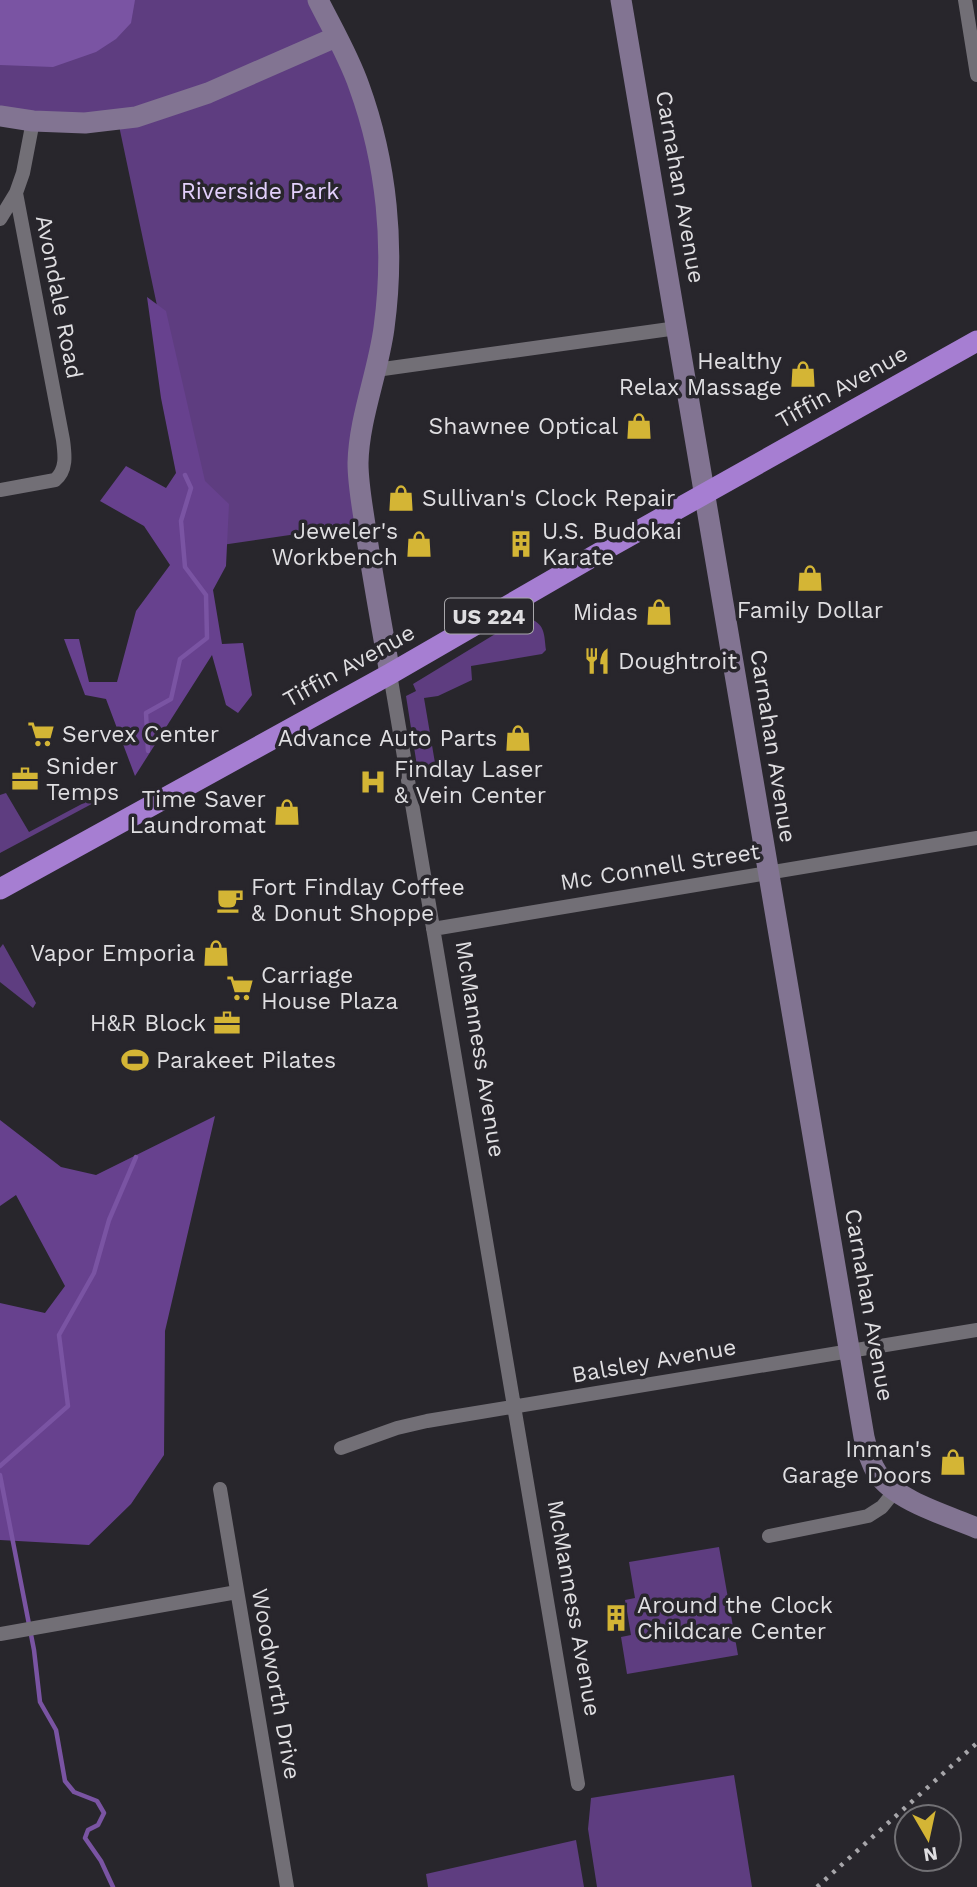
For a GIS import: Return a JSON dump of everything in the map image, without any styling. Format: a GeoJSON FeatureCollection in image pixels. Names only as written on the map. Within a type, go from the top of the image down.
{"type":"FeatureCollection","features":[{"type":"Feature","properties":{"kind":"highway","name":"Tiffin Avenue"},"geometry":{"type":"LineString","coordinates":[[0,889],[390,674],[977,341]]}},
{"type":"Feature","properties":{"kind":"street","name":"McManness Avenue"},"geometry":{"type":"LineString","coordinates":[[318,0],[337,37],[366,107],[386,200],[388,294],[376,370],[359,444],[358,467],[375,589],[578,1784]]}},
{"type":"Feature","properties":{"kind":"street","name":"Carnahan Avenue"},"geometry":{"type":"LineString","coordinates":[[621,0],[850,1351],[870,1459],[878,1474],[894,1492]]}},
{"type":"Feature","properties":{"kind":"street"},"geometry":{"type":"LineString","coordinates":[[965,0],[977,75]]}},
{"type":"Feature","properties":{"kind":"street"},"geometry":{"type":"LineString","coordinates":[[0,116],[33,121],[85,123],[136,117],[208,93],[337,37]]}},
{"type":"Feature","properties":{"kind":"street","name":"Avondale Road"},"geometry":{"type":"LineString","coordinates":[[0,490],[55,480],[62,474],[64,467],[63,440],[16,193],[23,173],[33,121]]}},
{"type":"Feature","properties":{"kind":"street"},"geometry":{"type":"LineString","coordinates":[[0,219],[16,193]]}},
{"type":"Feature","properties":{"kind":"street"},"geometry":{"type":"LineString","coordinates":[[376,370],[677,328]]}},
{"type":"Feature","properties":{"kind":"street","name":"Mc Connell Street"},"geometry":{"type":"LineString","coordinates":[[433,929],[977,838]]}},
{"type":"Feature","properties":{"kind":"street","name":"Balsley Avenue"},"geometry":{"type":"LineString","coordinates":[[341,1448],[417,1423],[977,1330]]}},
{"type":"Feature","properties":{"kind":"street","name":"Woodworth Drive"},"geometry":{"type":"LineString","coordinates":[[220,1489],[287,1887]]}},
{"type":"Feature","properties":{"kind":"street"},"geometry":{"type":"LineString","coordinates":[[769,1536],[868,1516],[882,1507],[894,1492],[977,1528]]}},
{"type":"Feature","properties":{"kind":"street"},"geometry":{"type":"LineString","coordinates":[[6,1633],[237,1592]]}},
{"type":"Feature","properties":{"kind":"green space","name":"Riverside Park"},"geometry":{"type":"Polygon","coordinates":[[[0,0],[318,0],[359,85],[388,235],[359,444],[365,524],[208,547],[118,121],[0,116],[0,0]]]}},
{"type":"Feature","properties":{"kind":"green space"},"geometry":{"type":"Polygon","coordinates":[[[527,618],[537,623],[542,630],[546,650],[542,654],[471,666],[472,680],[438,696],[424,698],[435,763],[434,771],[423,775],[417,766],[406,696],[416,691],[413,684],[515,622],[527,618]]]}},
{"type":"Feature","properties":{"kind":"green space"},"geometry":{"type":"Polygon","coordinates":[[[6,793],[29,832],[95,797],[101,799],[0,853],[0,795],[6,793]]]}},
{"type":"Feature","properties":{"kind":"green space"},"geometry":{"type":"Polygon","coordinates":[[[3,944],[36,1003],[33,1008],[0,982],[0,948],[3,944]]]}},
{"type":"Feature","properties":{"kind":"green space"},"geometry":{"type":"Polygon","coordinates":[[[719,1547],[738,1655],[627,1674],[621,1637],[631,1635],[625,1600],[635,1598],[629,1562],[719,1547]]]}},
{"type":"Feature","properties":{"kind":"green space"},"geometry":{"type":"Polygon","coordinates":[[[734,1775],[752,1887],[597,1887],[588,1829],[591,1798],[734,1775]]]}},
{"type":"Feature","properties":{"kind":"green space"},"geometry":{"type":"Polygon","coordinates":[[[576,1840],[584,1887],[428,1887],[426,1874],[576,1840]]]}},
{"type":"Feature","properties":{"kind":"shaded area"},"geometry":{"type":"Polygon","coordinates":[[[0,0],[135,0],[131,23],[116,39],[96,52],[53,67],[0,65],[0,0]]]}},
{"type":"Feature","properties":{"kind":"shaded area"},"geometry":{"type":"Polygon","coordinates":[[[147,297],[166,311],[205,481],[229,504],[226,566],[213,590],[222,644],[243,643],[252,695],[238,713],[226,705],[212,655],[135,776],[106,699],[85,695],[64,639],[79,639],[89,682],[117,682],[136,611],[170,565],[144,526],[100,501],[126,466],[166,488],[176,473],[161,398],[147,297]]]}},
{"type":"Feature","properties":{"kind":"shaded area"},"geometry":{"type":"Polygon","coordinates":[[[215,1116],[165,1331],[164,1455],[131,1504],[89,1545],[0,1540],[0,1303],[45,1313],[65,1286],[16,1195],[0,1206],[0,1120],[61,1167],[96,1175],[215,1116]]]}},
{"type":"Feature","properties":{"kind":"waterway"},"geometry":{"type":"LineString","coordinates":[[148,751],[146,713],[171,699],[180,659],[207,638],[206,595],[185,567],[181,521],[191,488],[185,475]]}},
{"type":"Feature","properties":{"kind":"waterway"},"geometry":{"type":"LineString","coordinates":[[0,1466],[68,1406],[59,1335],[94,1273],[109,1220],[136,1157]]}},
{"type":"Feature","properties":{"kind":"waterway"},"geometry":{"type":"LineString","coordinates":[[0,1475],[34,1650],[40,1702],[56,1730],[65,1781],[74,1792],[97,1801],[104,1813],[98,1825],[88,1830],[85,1838],[101,1861],[113,1887]]}},
{"type":"Feature","properties":{"kind":"railway"},"geometry":{"type":"LineString","coordinates":[[817,1887],[977,1743]]}},
{"type":"Feature","properties":{"kind":"place","name":"Healthy Relax Massage"},"geometry":{"type":"Point","coordinates":[803,374]}},
{"type":"Feature","properties":{"kind":"place","name":"Shawnee Optical"},"geometry":{"type":"Point","coordinates":[639,426]}},
{"type":"Feature","properties":{"kind":"place","name":"Sullivan's Clock Repair"},"geometry":{"type":"Point","coordinates":[401,498]}},
{"type":"Feature","properties":{"kind":"place","name":"Jeweler's Workbench"},"geometry":{"type":"Point","coordinates":[419,544]}},
{"type":"Feature","properties":{"kind":"place","name":"U.S. Budokai Karate"},"geometry":{"type":"Point","coordinates":[521,544]}},
{"type":"Feature","properties":{"kind":"place","name":"Family Dollar"},"geometry":{"type":"Point","coordinates":[810,578]}},
{"type":"Feature","properties":{"kind":"place","name":"Midas"},"geometry":{"type":"Point","coordinates":[659,612]}},
{"type":"Feature","properties":{"kind":"place","name":"Doughtroit"},"geometry":{"type":"Point","coordinates":[597,661]}},
{"type":"Feature","properties":{"kind":"place","name":"Servex Center"},"geometry":{"type":"Point","coordinates":[41,734]}},
{"type":"Feature","properties":{"kind":"place","name":"Advance Auto Parts"},"geometry":{"type":"Point","coordinates":[518,738]}},
{"type":"Feature","properties":{"kind":"place","name":"Snider Temps"},"geometry":{"type":"Point","coordinates":[25,779]}},
{"type":"Feature","properties":{"kind":"place","name":"Findlay Laser & Vein Center"},"geometry":{"type":"Point","coordinates":[373,782]}},
{"type":"Feature","properties":{"kind":"place","name":"Time Saver Laundromat"},"geometry":{"type":"Point","coordinates":[287,812]}},
{"type":"Feature","properties":{"kind":"place","name":"Fort Findlay Coffee & Donut Shoppe"},"geometry":{"type":"Point","coordinates":[230,900]}},
{"type":"Feature","properties":{"kind":"place","name":"Vapor Emporia"},"geometry":{"type":"Point","coordinates":[216,953]}},
{"type":"Feature","properties":{"kind":"place","name":"Carriage House Plaza"},"geometry":{"type":"Point","coordinates":[240,988]}},
{"type":"Feature","properties":{"kind":"place","name":"H&R Block"},"geometry":{"type":"Point","coordinates":[227,1023]}},
{"type":"Feature","properties":{"kind":"place","name":"Parakeet Pilates"},"geometry":{"type":"Point","coordinates":[135,1060]}},
{"type":"Feature","properties":{"kind":"place","name":"Inman's Garage Doors"},"geometry":{"type":"Point","coordinates":[953,1462]}},
{"type":"Feature","properties":{"kind":"place","name":"Around the Clock Childcare Center"},"geometry":{"type":"Point","coordinates":[616,1618]}}]}
